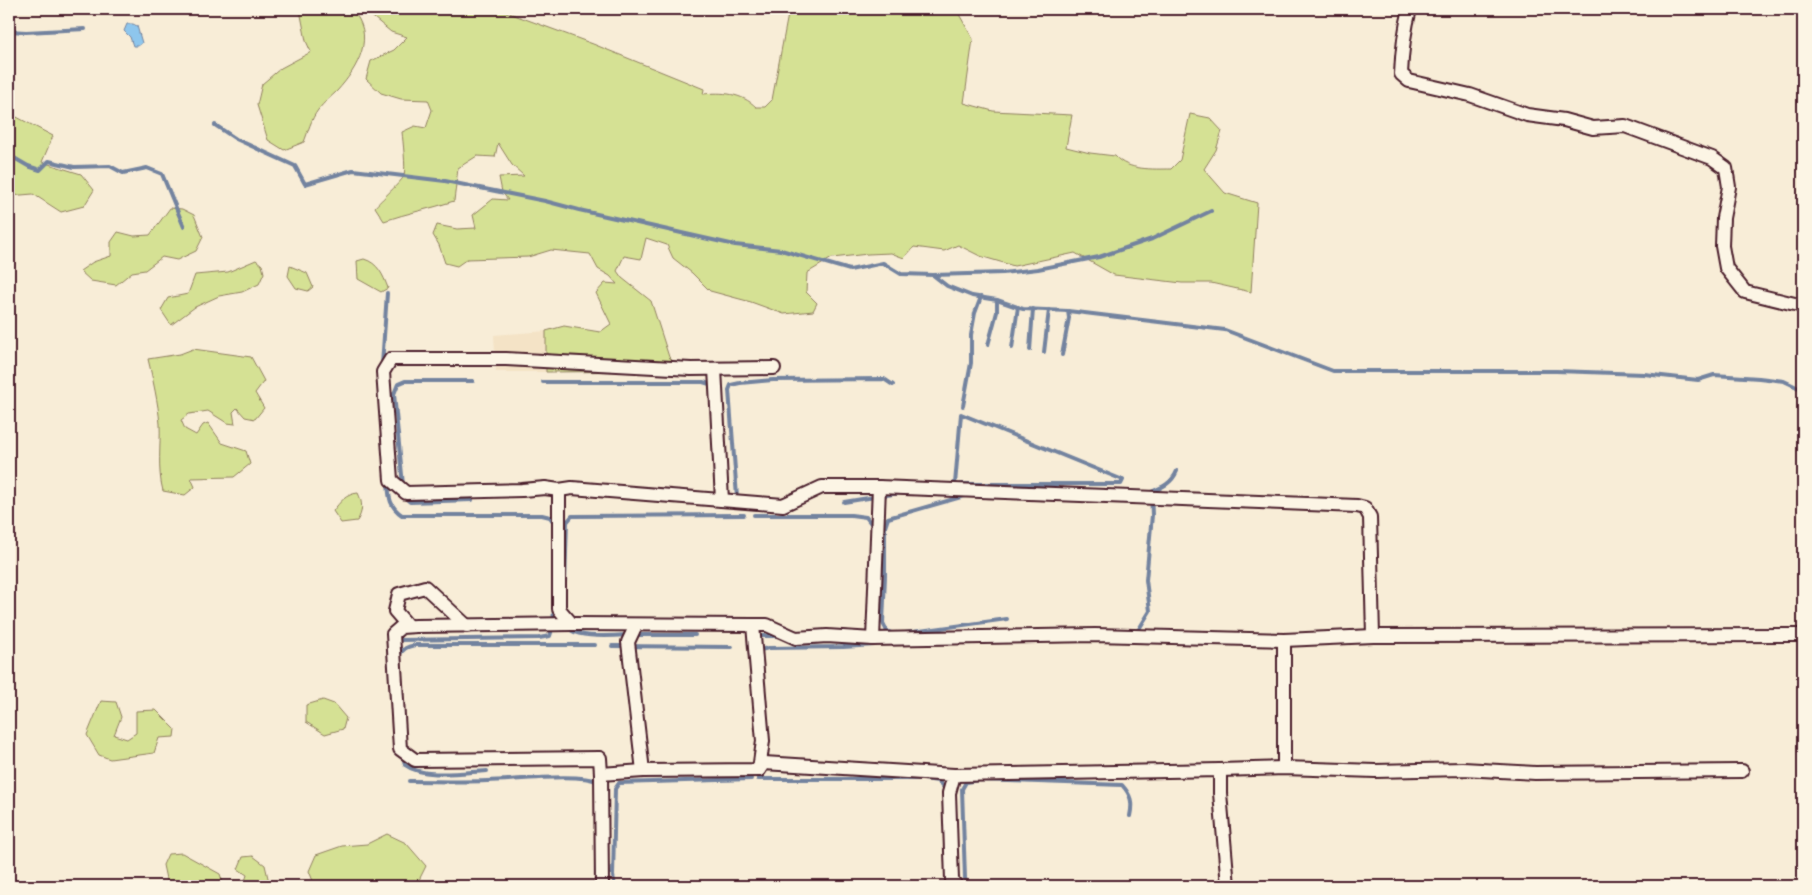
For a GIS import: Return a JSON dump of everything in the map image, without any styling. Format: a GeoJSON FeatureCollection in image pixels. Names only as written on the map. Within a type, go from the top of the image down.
{"type":"FeatureCollection","features":[{"type":"Feature","properties":{"kind":"street"},"geometry":{"type":"LineString","coordinates":[[1410,9],[1401,53],[1401,74],[1409,81],[1470,95],[1527,115],[1564,120],[1593,128],[1625,126],[1712,158],[1726,168],[1729,187],[1723,218],[1722,246],[1726,268],[1745,292],[1803,306]]}},
{"type":"Feature","properties":{"kind":"street"},"geometry":{"type":"LineString","coordinates":[[774,368],[715,369],[506,359],[391,359],[383,372],[391,480],[406,493],[545,488],[559,490],[572,488],[783,505],[822,487],[879,487],[1365,508],[1370,517],[1373,636]]}},
{"type":"Feature","properties":{"kind":"street"},"geometry":{"type":"LineString","coordinates":[[715,369],[722,500]]}},
{"type":"Feature","properties":{"kind":"street"},"geometry":{"type":"LineString","coordinates":[[872,639],[879,487]]}},
{"type":"Feature","properties":{"kind":"street"},"geometry":{"type":"LineString","coordinates":[[548,625],[559,609],[559,490]]}},
{"type":"Feature","properties":{"kind":"street"},"geometry":{"type":"LineString","coordinates":[[408,626],[395,611],[400,594],[425,587],[468,626]]}},
{"type":"Feature","properties":{"kind":"street"},"geometry":{"type":"LineString","coordinates":[[559,609],[572,624]]}},
{"type":"Feature","properties":{"kind":"street"},"geometry":{"type":"LineString","coordinates":[[602,886],[600,758],[414,760],[400,749],[393,634],[401,627],[572,624],[767,625],[796,638],[827,636],[872,639],[1095,635],[1284,640],[1373,636],[1803,635]]}},
{"type":"Feature","properties":{"kind":"street"},"geometry":{"type":"LineString","coordinates":[[636,625],[628,642],[643,771]]}},
{"type":"Feature","properties":{"kind":"street"},"geometry":{"type":"LineString","coordinates":[[753,625],[763,741],[759,770]]}},
{"type":"Feature","properties":{"kind":"street"},"geometry":{"type":"LineString","coordinates":[[1284,640],[1284,768]]}},
{"type":"Feature","properties":{"kind":"street"},"geometry":{"type":"LineString","coordinates":[[759,770],[764,763],[954,775],[1284,768],[1375,771],[1463,769],[1535,773],[1742,771]]}},
{"type":"Feature","properties":{"kind":"street"},"geometry":{"type":"LineString","coordinates":[[601,774],[643,771],[759,770]]}},
{"type":"Feature","properties":{"kind":"street"},"geometry":{"type":"LineString","coordinates":[[1220,770],[1220,793],[1228,886]]}},
{"type":"Feature","properties":{"kind":"street"},"geometry":{"type":"LineString","coordinates":[[954,775],[949,793],[952,880],[956,886]]}},
{"type":"Feature","properties":{"kind":"shaded area"},"geometry":{"type":"Polygon","coordinates":[[[546,331],[546,372],[496,372],[494,335],[546,331]]]}},
{"type":"Feature","properties":{"kind":"green space"},"geometry":{"type":"Polygon","coordinates":[[[351,9],[359,19],[364,40],[358,62],[345,82],[322,105],[312,121],[304,142],[284,150],[268,140],[257,105],[262,84],[281,68],[311,52],[306,41],[300,10],[351,9]]]}},
{"type":"Feature","properties":{"kind":"green space"},"geometry":{"type":"Polygon","coordinates":[[[363,9],[498,9],[593,44],[704,89],[703,94],[717,93],[738,96],[756,107],[765,107],[772,100],[789,9],[956,9],[973,39],[964,103],[993,111],[1072,115],[1066,147],[1090,153],[1115,156],[1120,161],[1134,167],[1171,169],[1180,160],[1190,114],[1210,118],[1222,131],[1216,150],[1204,169],[1225,193],[1257,203],[1251,292],[1211,283],[1182,283],[1114,275],[1075,253],[1014,266],[980,256],[958,245],[944,251],[914,247],[904,258],[891,253],[832,258],[807,273],[806,292],[817,303],[813,311],[784,314],[751,302],[710,291],[673,258],[667,245],[646,238],[641,259],[624,256],[617,271],[622,278],[651,301],[669,357],[682,371],[546,372],[546,331],[564,326],[600,332],[611,324],[596,293],[605,283],[617,284],[610,276],[598,269],[590,254],[551,250],[528,257],[467,259],[457,266],[445,263],[439,245],[433,235],[437,225],[457,229],[476,228],[473,215],[493,199],[508,200],[502,192],[499,177],[524,176],[512,165],[498,143],[495,157],[477,156],[458,168],[454,201],[384,221],[375,207],[404,176],[405,161],[402,132],[415,126],[426,128],[432,110],[428,100],[401,99],[381,93],[366,79],[371,61],[394,50],[407,37],[391,32],[363,9]]]}},
{"type":"Feature","properties":{"kind":"green space"},"geometry":{"type":"Polygon","coordinates":[[[9,113],[53,136],[42,162],[81,174],[94,190],[84,206],[61,212],[33,194],[9,196],[9,113]]]}},
{"type":"Feature","properties":{"kind":"green space"},"geometry":{"type":"Polygon","coordinates":[[[170,208],[182,209],[194,215],[203,237],[196,251],[177,260],[162,257],[145,270],[132,272],[116,285],[91,281],[80,271],[93,262],[111,256],[111,242],[118,232],[134,236],[150,235],[170,208]]]}},
{"type":"Feature","properties":{"kind":"green space"},"geometry":{"type":"Polygon","coordinates":[[[364,259],[373,263],[382,274],[388,288],[381,292],[358,279],[357,261],[364,259]]]}},
{"type":"Feature","properties":{"kind":"green space"},"geometry":{"type":"Polygon","coordinates":[[[256,260],[262,265],[264,273],[259,284],[242,292],[219,296],[195,307],[171,325],[161,310],[168,298],[188,294],[195,275],[228,272],[256,260]]]}},
{"type":"Feature","properties":{"kind":"green space"},"geometry":{"type":"Polygon","coordinates":[[[290,266],[307,273],[313,287],[308,291],[296,288],[288,276],[290,266]]]}},
{"type":"Feature","properties":{"kind":"green space"},"geometry":{"type":"Polygon","coordinates":[[[193,349],[251,357],[264,381],[255,393],[264,408],[255,419],[245,417],[237,408],[233,412],[235,424],[227,423],[208,411],[189,414],[181,420],[185,429],[196,435],[203,425],[208,423],[222,443],[246,451],[250,464],[234,477],[191,478],[195,487],[185,495],[163,491],[160,466],[159,416],[148,359],[180,354],[193,349]]]}},
{"type":"Feature","properties":{"kind":"green space"},"geometry":{"type":"Polygon","coordinates":[[[358,493],[362,507],[359,518],[357,521],[341,523],[333,511],[347,497],[358,493]]]}},
{"type":"Feature","properties":{"kind":"green space"},"geometry":{"type":"Polygon","coordinates":[[[323,700],[334,704],[346,718],[343,729],[325,734],[306,722],[306,705],[323,700]]]}},
{"type":"Feature","properties":{"kind":"green space"},"geometry":{"type":"Polygon","coordinates":[[[101,701],[116,702],[121,717],[114,735],[127,739],[136,733],[136,711],[156,710],[175,729],[174,737],[159,738],[154,753],[110,759],[99,755],[87,735],[101,701]]]}},
{"type":"Feature","properties":{"kind":"green space"},"geometry":{"type":"Polygon","coordinates":[[[387,834],[406,843],[426,866],[416,886],[315,886],[309,871],[316,855],[342,846],[367,844],[387,834]]]}},
{"type":"Feature","properties":{"kind":"green space"},"geometry":{"type":"Polygon","coordinates":[[[182,853],[220,874],[224,886],[171,886],[166,879],[163,865],[168,854],[182,853]]]}},
{"type":"Feature","properties":{"kind":"green space"},"geometry":{"type":"Polygon","coordinates":[[[253,856],[265,865],[268,878],[273,886],[245,886],[247,875],[238,869],[243,857],[253,856]]]}},
{"type":"Feature","properties":{"kind":"water"},"geometry":{"type":"Polygon","coordinates":[[[127,24],[137,26],[142,43],[138,46],[133,46],[130,37],[124,31],[127,24]]]}},
{"type":"Feature","properties":{"kind":"waterway"},"geometry":{"type":"LineString","coordinates":[[9,31],[85,29]]}},
{"type":"Feature","properties":{"kind":"waterway"},"geometry":{"type":"LineString","coordinates":[[215,125],[236,139],[295,166],[305,184],[353,170],[445,181],[545,201],[735,245],[781,250],[850,270],[883,263],[901,274],[1003,273],[1038,269],[1099,257],[1152,239],[1211,211]]}},
{"type":"Feature","properties":{"kind":"waterway"},"geometry":{"type":"LineString","coordinates":[[9,155],[28,166],[40,170],[49,161],[74,167],[110,166],[123,173],[147,168],[162,174],[184,227]]}},
{"type":"Feature","properties":{"kind":"waterway"},"geometry":{"type":"LineString","coordinates":[[933,275],[947,286],[972,296],[997,300],[1023,309],[1068,311],[1225,330],[1333,371],[1556,371],[1644,374],[1698,380],[1714,375],[1784,381],[1803,390]]}},
{"type":"Feature","properties":{"kind":"waterway"},"geometry":{"type":"LineString","coordinates":[[382,365],[387,293]]}},
{"type":"Feature","properties":{"kind":"waterway"},"geometry":{"type":"LineString","coordinates":[[963,406],[971,363],[971,335],[975,313],[981,297]]}},
{"type":"Feature","properties":{"kind":"waterway"},"geometry":{"type":"LineString","coordinates":[[988,345],[997,312],[997,300]]}},
{"type":"Feature","properties":{"kind":"waterway"},"geometry":{"type":"LineString","coordinates":[[1012,348],[1018,307]]}},
{"type":"Feature","properties":{"kind":"waterway"},"geometry":{"type":"LineString","coordinates":[[1030,350],[1033,309]]}},
{"type":"Feature","properties":{"kind":"waterway"},"geometry":{"type":"LineString","coordinates":[[1044,352],[1049,310]]}},
{"type":"Feature","properties":{"kind":"waterway"},"geometry":{"type":"LineString","coordinates":[[1062,355],[1069,318],[1068,311]]}},
{"type":"Feature","properties":{"kind":"waterway"},"geometry":{"type":"LineString","coordinates":[[739,498],[737,497],[729,390],[731,385],[773,380],[884,379],[893,385]]}},
{"type":"Feature","properties":{"kind":"waterway"},"geometry":{"type":"LineString","coordinates":[[403,485],[394,394],[398,384],[405,381],[473,381]]}},
{"type":"Feature","properties":{"kind":"waterway"},"geometry":{"type":"LineString","coordinates":[[543,382],[703,382],[713,385]]}},
{"type":"Feature","properties":{"kind":"waterway"},"geometry":{"type":"LineString","coordinates":[[955,484],[961,414],[1123,480],[1121,484],[962,484]]}},
{"type":"Feature","properties":{"kind":"waterway"},"geometry":{"type":"LineString","coordinates":[[1134,631],[1139,629],[1150,611],[1146,580],[1152,515],[1151,492],[1167,484],[1173,479],[1177,471]]}},
{"type":"Feature","properties":{"kind":"waterway"},"geometry":{"type":"LineString","coordinates":[[388,482],[390,501],[394,508],[402,515],[542,515],[550,517],[555,524]]}},
{"type":"Feature","properties":{"kind":"waterway"},"geometry":{"type":"LineString","coordinates":[[844,502],[899,493]]}},
{"type":"Feature","properties":{"kind":"waterway"},"geometry":{"type":"LineString","coordinates":[[894,634],[887,631],[883,623],[885,527],[888,518],[968,495]]}},
{"type":"Feature","properties":{"kind":"waterway"},"geometry":{"type":"LineString","coordinates":[[404,497],[410,502],[472,500]]}},
{"type":"Feature","properties":{"kind":"waterway"},"geometry":{"type":"LineString","coordinates":[[565,584],[567,522],[572,516],[744,515]]}},
{"type":"Feature","properties":{"kind":"waterway"},"geometry":{"type":"LineString","coordinates":[[754,515],[851,515],[866,517],[873,526]]}},
{"type":"Feature","properties":{"kind":"waterway"},"geometry":{"type":"LineString","coordinates":[[395,641],[539,638],[550,636],[553,626],[554,606]]}},
{"type":"Feature","properties":{"kind":"waterway"},"geometry":{"type":"LineString","coordinates":[[905,633],[1007,619]]}},
{"type":"Feature","properties":{"kind":"waterway"},"geometry":{"type":"LineString","coordinates":[[567,627],[571,631],[586,635],[627,635]]}},
{"type":"Feature","properties":{"kind":"waterway"},"geometry":{"type":"LineString","coordinates":[[634,635],[695,635]]}},
{"type":"Feature","properties":{"kind":"waterway"},"geometry":{"type":"LineString","coordinates":[[758,636],[780,636]]}},
{"type":"Feature","properties":{"kind":"waterway"},"geometry":{"type":"LineString","coordinates":[[399,656],[406,648],[415,645],[595,645]]}},
{"type":"Feature","properties":{"kind":"waterway"},"geometry":{"type":"LineString","coordinates":[[758,652],[769,648],[875,645]]}},
{"type":"Feature","properties":{"kind":"waterway"},"geometry":{"type":"LineString","coordinates":[[612,646],[732,647]]}},
{"type":"Feature","properties":{"kind":"waterway"},"geometry":{"type":"LineString","coordinates":[[403,755],[405,765],[423,772],[444,774],[487,771]]}},
{"type":"Feature","properties":{"kind":"waterway"},"geometry":{"type":"LineString","coordinates":[[409,781],[477,781],[561,777],[589,779],[598,782]]}},
{"type":"Feature","properties":{"kind":"waterway"},"geometry":{"type":"LineString","coordinates":[[615,886],[613,876],[615,789],[619,783],[751,779]]}},
{"type":"Feature","properties":{"kind":"waterway"},"geometry":{"type":"LineString","coordinates":[[758,779],[924,779],[938,781],[946,790]]}},
{"type":"Feature","properties":{"kind":"waterway"},"geometry":{"type":"LineString","coordinates":[[967,886],[965,878],[962,789],[966,782],[978,780],[1122,785],[1130,799],[1130,816]]}}]}
